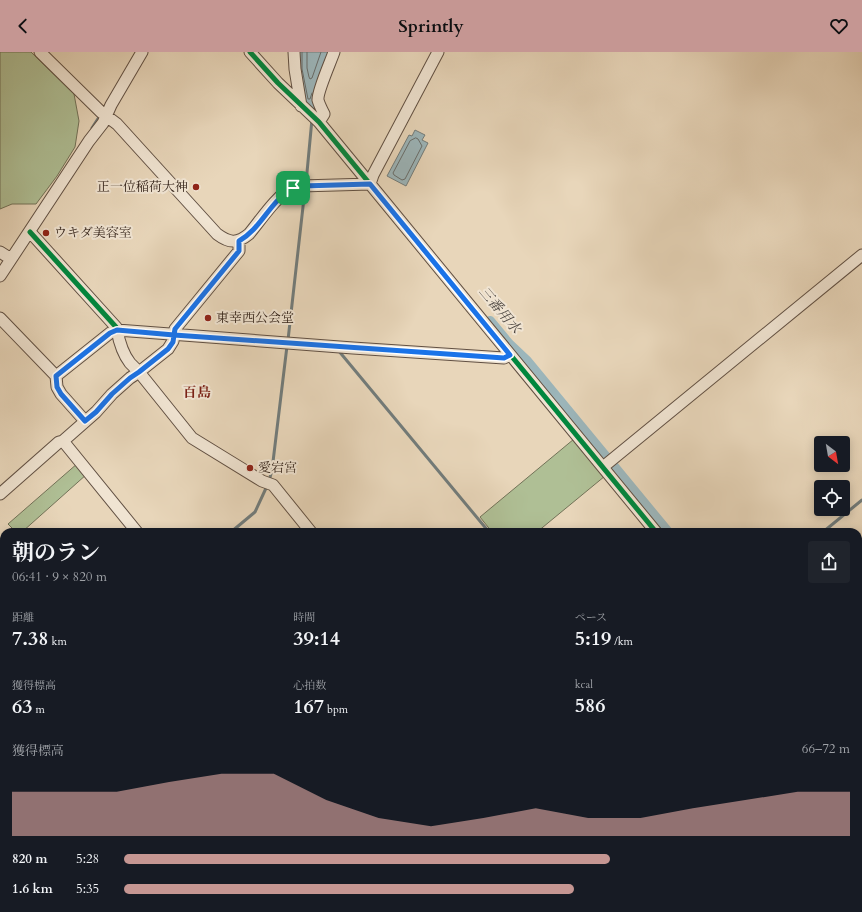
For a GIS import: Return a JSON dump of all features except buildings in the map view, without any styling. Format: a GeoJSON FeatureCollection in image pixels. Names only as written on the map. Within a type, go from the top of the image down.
{"type":"FeatureCollection","features":[{"type":"Feature","properties":{"kind":"street"},"geometry":{"type":"LineString","coordinates":[[40,52],[116,124],[222,238],[239,241],[249,234],[277,201],[293,188],[371,180]]}},
{"type":"Feature","properties":{"kind":"street"},"geometry":{"type":"LineString","coordinates":[[0,276],[102,123],[104,114],[142,52]]}},
{"type":"Feature","properties":{"kind":"street"},"geometry":{"type":"LineString","coordinates":[[250,52],[278,83],[315,116],[371,180],[510,355],[653,528]]}},
{"type":"Feature","properties":{"kind":"street"},"geometry":{"type":"LineString","coordinates":[[294,52],[295,70],[315,116]]}},
{"type":"Feature","properties":{"kind":"street"},"geometry":{"type":"LineString","coordinates":[[315,116],[324,114],[318,97],[334,52]]}},
{"type":"Feature","properties":{"kind":"street"},"geometry":{"type":"LineString","coordinates":[[371,180],[438,52]]}},
{"type":"Feature","properties":{"kind":"street"},"geometry":{"type":"LineString","coordinates":[[30,232],[116,326],[123,350],[130,363],[139,372],[192,438],[262,481],[272,485],[308,528]]}},
{"type":"Feature","properties":{"kind":"street"},"geometry":{"type":"LineString","coordinates":[[0,494],[59,442],[63,441],[96,412],[112,394],[130,378],[168,349],[175,329],[239,251],[239,241]]}},
{"type":"Feature","properties":{"kind":"street"},"geometry":{"type":"LineString","coordinates":[[0,252],[12,259]]}},
{"type":"Feature","properties":{"kind":"street"},"geometry":{"type":"LineString","coordinates":[[603,467],[862,255]]}},
{"type":"Feature","properties":{"kind":"street"},"geometry":{"type":"LineString","coordinates":[[0,318],[56,377],[57,387],[61,394],[85,421]]}},
{"type":"Feature","properties":{"kind":"street"},"geometry":{"type":"LineString","coordinates":[[56,377],[110,333],[173,338],[287,343],[504,358],[510,355]]}},
{"type":"Feature","properties":{"kind":"street"},"geometry":{"type":"LineString","coordinates":[[63,441],[134,528]]}},
{"type":"Feature","properties":{"kind":"green space"},"geometry":{"type":"Polygon","coordinates":[[[0,52],[31,52],[74,94],[79,121],[75,147],[57,176],[36,204],[12,204],[0,209],[0,52]]]}},
{"type":"Feature","properties":{"kind":"green space"},"geometry":{"type":"Polygon","coordinates":[[[574,439],[605,476],[542,528],[489,528],[480,517],[574,439]]]}},
{"type":"Feature","properties":{"kind":"green space"},"geometry":{"type":"Polygon","coordinates":[[[78,463],[87,474],[26,528],[12,528],[8,524],[78,463]]]}},
{"type":"Feature","properties":{"kind":"water"},"geometry":{"type":"Polygon","coordinates":[[[298,52],[331,52],[318,117],[306,108],[298,52]]]}},
{"type":"Feature","properties":{"kind":"water"},"geometry":{"type":"Polygon","coordinates":[[[415,130],[425,135],[422,140],[428,143],[406,186],[387,176],[409,135],[412,136],[415,130]]]}},
{"type":"Feature","properties":{"kind":"waterway"},"geometry":{"type":"LineString","coordinates":[[92,128],[101,114]]}},
{"type":"Feature","properties":{"kind":"waterway"},"geometry":{"type":"LineString","coordinates":[[306,183],[312,119]]}},
{"type":"Feature","properties":{"kind":"waterway"},"geometry":{"type":"LineString","coordinates":[[288,340],[305,189]]}},
{"type":"Feature","properties":{"kind":"waterway","name":"三番用水"},"geometry":{"type":"LineString","coordinates":[[490,321],[509,344],[527,361],[665,528]]}},
{"type":"Feature","properties":{"kind":"waterway"},"geometry":{"type":"LineString","coordinates":[[269,481],[272,470],[287,346]]}},
{"type":"Feature","properties":{"kind":"waterway"},"geometry":{"type":"LineString","coordinates":[[338,350],[486,528]]}},
{"type":"Feature","properties":{"kind":"waterway"},"geometry":{"type":"LineString","coordinates":[[236,528],[255,512],[267,486]]}},
{"type":"Feature","properties":{"kind":"waterway"},"geometry":{"type":"LineString","coordinates":[[828,528],[862,500]]}},
{"type":"Feature","properties":{"kind":"cycle path"},"geometry":{"type":"LineString","coordinates":[[250,52],[278,83],[319,122],[653,528]]}},
{"type":"Feature","properties":{"kind":"cycle path"},"geometry":{"type":"LineString","coordinates":[[30,232],[116,327],[117,330],[504,358],[510,355]]}},
{"type":"Feature","properties":{"kind":"place","name":"正一位稲荷大神"},"geometry":{"type":"Point","coordinates":[196,187]}},
{"type":"Feature","properties":{"kind":"place","name":"ウキダ美容室"},"geometry":{"type":"Point","coordinates":[46,233]}},
{"type":"Feature","properties":{"kind":"place","name":"東幸西公会堂"},"geometry":{"type":"Point","coordinates":[208,318]}},
{"type":"Feature","properties":{"kind":"place","name":"愛宕宮"},"geometry":{"type":"Point","coordinates":[250,468]}},
{"type":"Feature","properties":{"kind":"district","name":"百島"},"geometry":{"type":"Point","coordinates":[197,392]}},
{"type":"Feature","properties":{"kind":"route"},"geometry":{"type":"LineString","coordinates":[[293,188],[277,201],[249,234],[239,241],[239,251],[175,329],[174,335],[117,330],[110,333],[56,376],[57,387],[61,394],[85,421],[130,378],[168,349],[173,342],[174,335],[504,358],[510,355],[370,184],[302,186],[293,188]]}}]}
